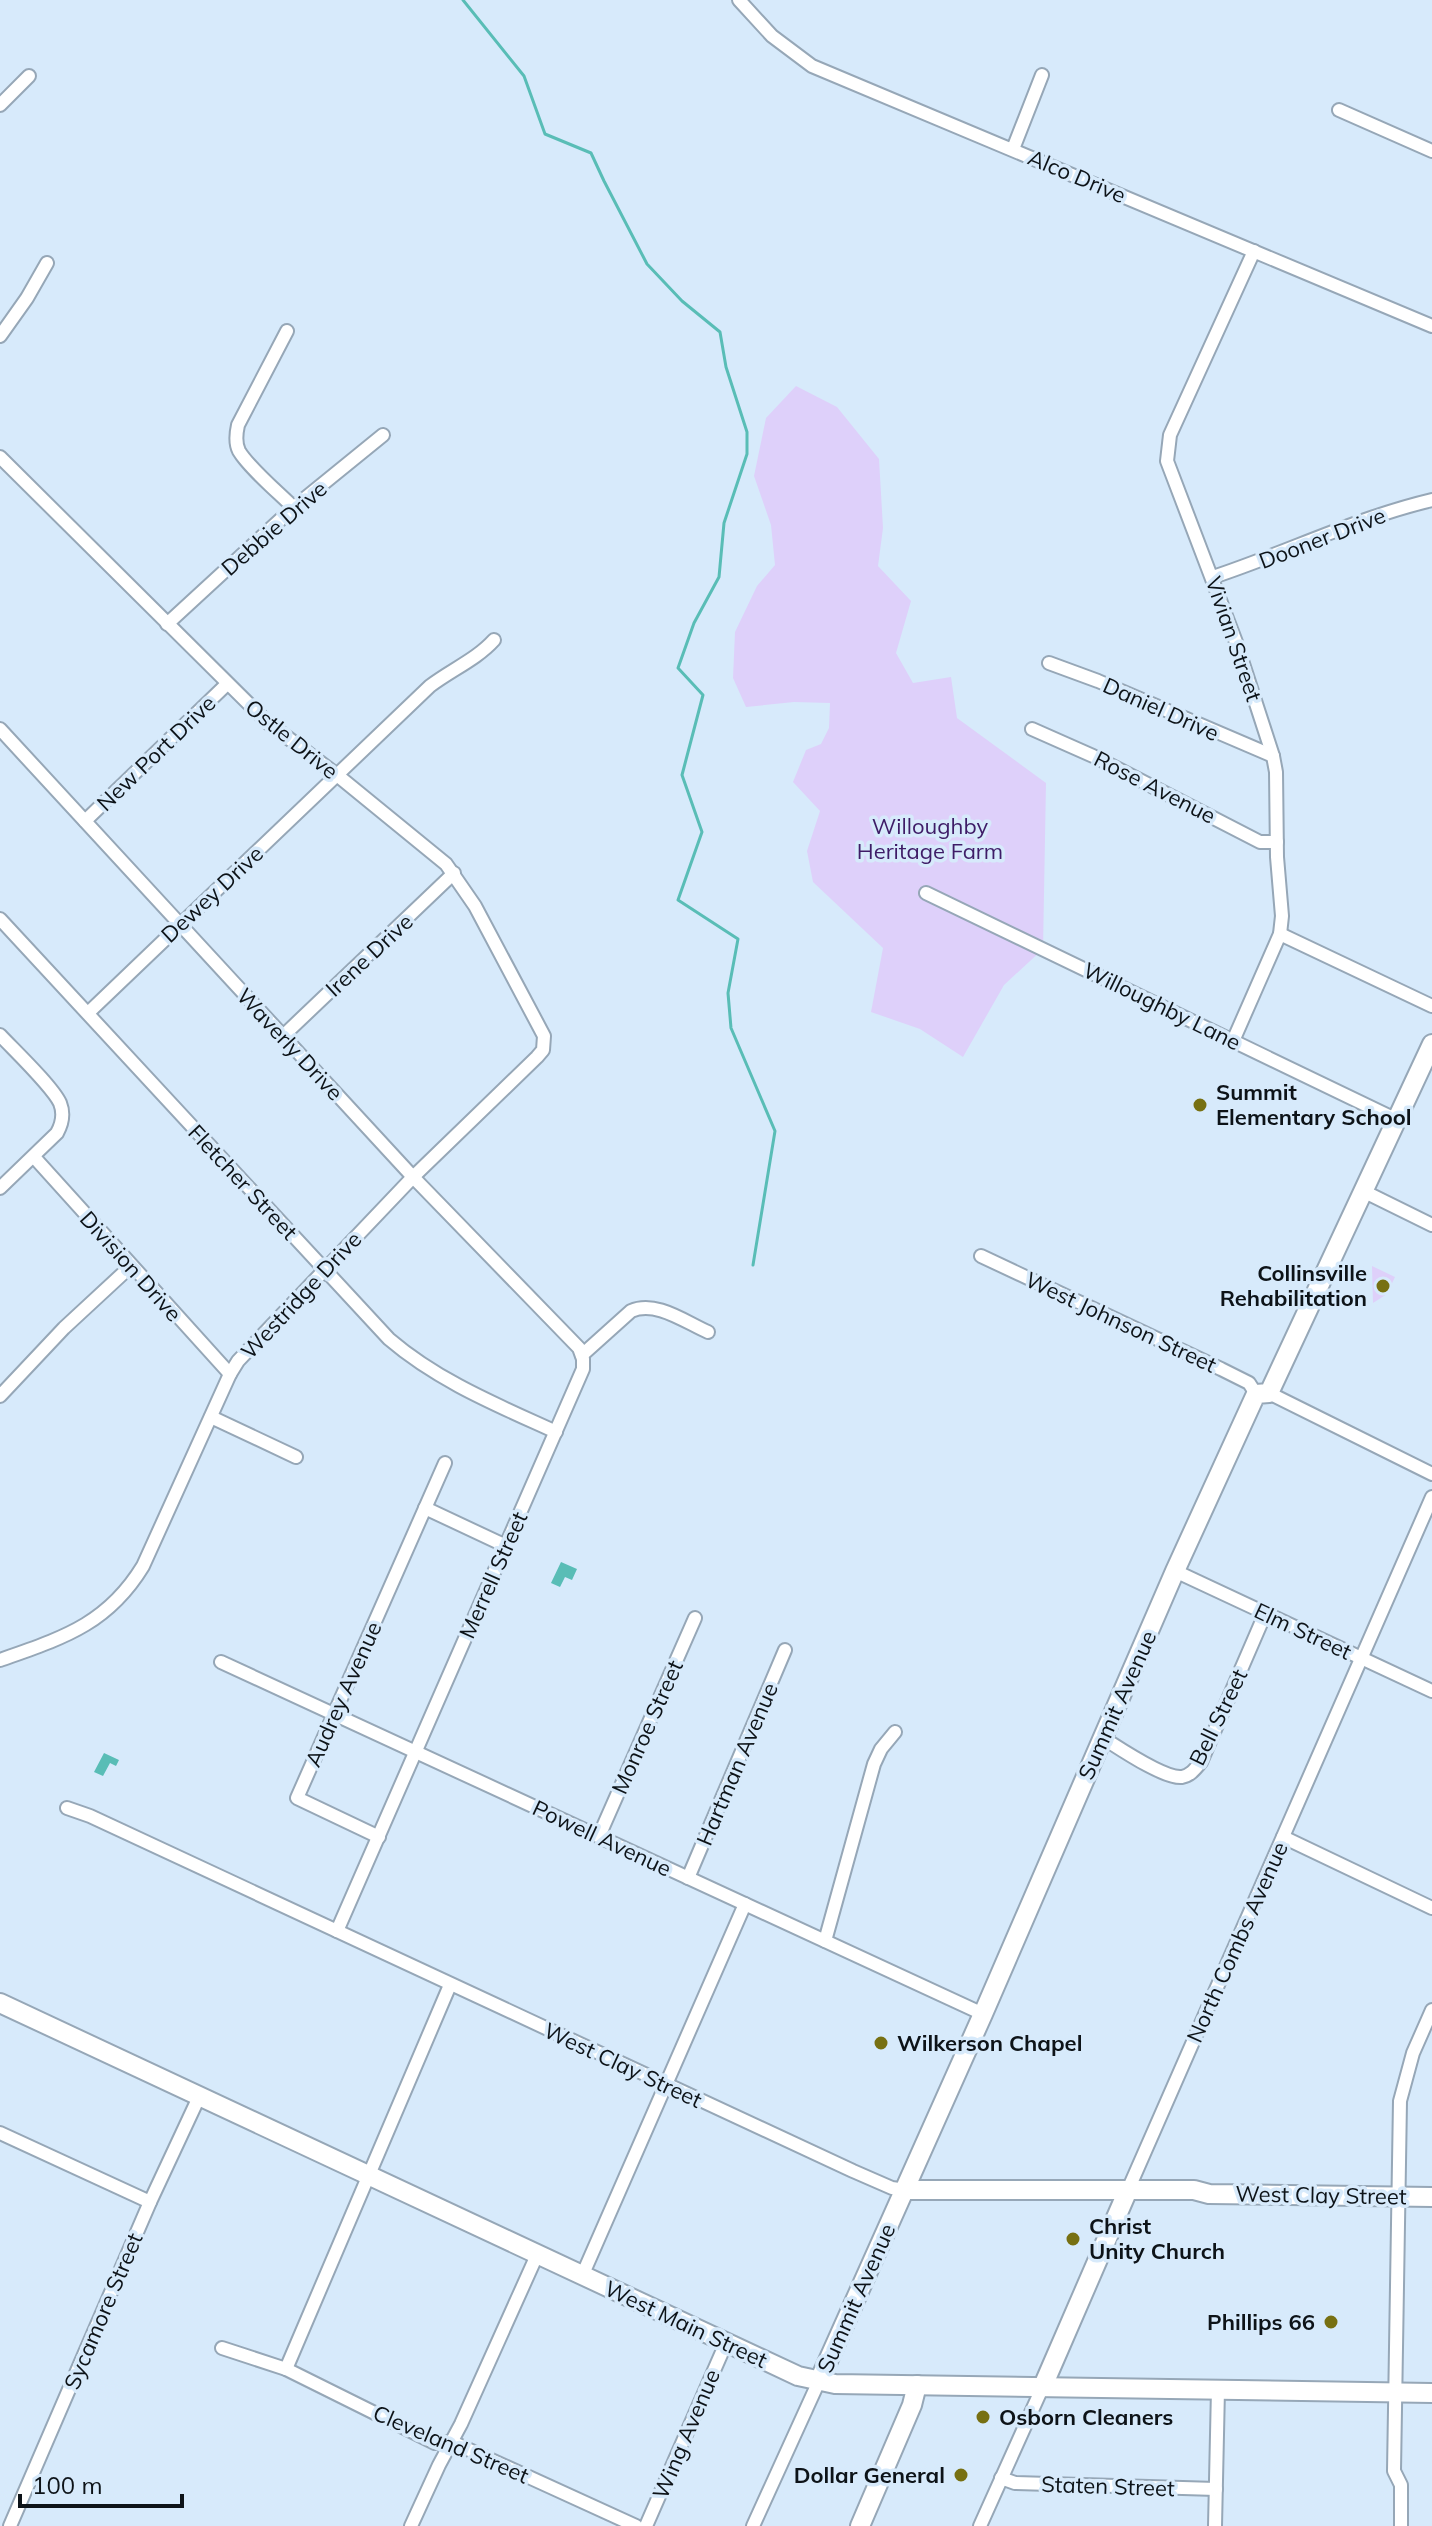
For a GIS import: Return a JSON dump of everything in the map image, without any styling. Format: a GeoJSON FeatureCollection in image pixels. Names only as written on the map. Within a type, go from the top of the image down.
{"type":"FeatureCollection","features":[{"type":"Feature","properties":{"kind":"main road","name":"Summit Avenue"},"geometry":{"type":"LineString","coordinates":[[819,2381],[983,2014],[1175,1571],[1363,1191],[1432,1044]]}},
{"type":"Feature","properties":{"kind":"main road","name":"West Main Street"},"geometry":{"type":"LineString","coordinates":[[0,2003],[798,2376],[835,2384],[1432,2393]]}},
{"type":"Feature","properties":{"kind":"main road","name":"West Clay Street"},"geometry":{"type":"LineString","coordinates":[[905,2190],[1194,2190],[1209,2194]]}},
{"type":"Feature","properties":{"kind":"main road","name":"North Combs Avenue"},"geometry":{"type":"LineString","coordinates":[[1043,2386],[1128,2190]]}},
{"type":"Feature","properties":{"kind":"main road","name":"West Clay Street"},"geometry":{"type":"LineString","coordinates":[[1121,2208],[1150,2199],[1209,2194],[1432,2197]]}},
{"type":"Feature","properties":{"kind":"main road"},"geometry":{"type":"LineString","coordinates":[[860,2526],[912,2405],[917,2385]]}},
{"type":"Feature","properties":{"kind":"street","name":"Alco Drive"},"geometry":{"type":"LineString","coordinates":[[739,0],[772,36],[812,66],[1432,326]]}},
{"type":"Feature","properties":{"kind":"street"},"geometry":{"type":"LineString","coordinates":[[1013,149],[1042,75]]}},
{"type":"Feature","properties":{"kind":"street"},"geometry":{"type":"LineString","coordinates":[[0,105],[29,76]]}},
{"type":"Feature","properties":{"kind":"street"},"geometry":{"type":"LineString","coordinates":[[1339,110],[1432,151]]}},
{"type":"Feature","properties":{"kind":"street","name":"Vivian Street"},"geometry":{"type":"LineString","coordinates":[[1233,1041],[1280,934],[1282,916],[1276,772],[1213,577],[1167,461],[1167,448],[1254,251]]}},
{"type":"Feature","properties":{"kind":"street"},"geometry":{"type":"LineString","coordinates":[[0,336],[47,263]]}},
{"type":"Feature","properties":{"kind":"street"},"geometry":{"type":"LineString","coordinates":[[287,331],[238,425],[236,441],[244,457],[294,508]]}},
{"type":"Feature","properties":{"kind":"street","name":"Debbie Drive"},"geometry":{"type":"LineString","coordinates":[[167,624],[294,508],[383,435]]}},
{"type":"Feature","properties":{"kind":"street","name":"Ostle Drive"},"geometry":{"type":"LineString","coordinates":[[0,457],[267,722],[424,844],[454,873],[542,1030],[544,1045]]}},
{"type":"Feature","properties":{"kind":"street","name":"Dooner Drive"},"geometry":{"type":"LineString","coordinates":[[1213,577],[1361,521],[1432,500]]}},
{"type":"Feature","properties":{"kind":"street","name":"Dewey Drive"},"geometry":{"type":"LineString","coordinates":[[88,1013],[430,686],[482,653],[494,640]]}},
{"type":"Feature","properties":{"kind":"street","name":"Daniel Drive"},"geometry":{"type":"LineString","coordinates":[[1049,663],[1273,756]]}},
{"type":"Feature","properties":{"kind":"street","name":"New Port Drive"},"geometry":{"type":"LineString","coordinates":[[85,821],[227,684]]}},
{"type":"Feature","properties":{"kind":"street","name":"Waverly Drive"},"geometry":{"type":"LineString","coordinates":[[0,729],[413,1177],[579,1348],[582,1355]]}},
{"type":"Feature","properties":{"kind":"street","name":"Rose Avenue"},"geometry":{"type":"LineString","coordinates":[[1032,729],[1093,756],[1260,842],[1277,842]]}},
{"type":"Feature","properties":{"kind":"street","name":"Irene Drive"},"geometry":{"type":"LineString","coordinates":[[283,1036],[454,873]]}},
{"type":"Feature","properties":{"kind":"street","name":"Willoughby Lane"},"geometry":{"type":"LineString","coordinates":[[926,893],[1397,1120]]}},
{"type":"Feature","properties":{"kind":"street","name":"Fletcher Street"},"geometry":{"type":"LineString","coordinates":[[0,919],[389,1339],[430,1370],[556,1432]]}},
{"type":"Feature","properties":{"kind":"street"},"geometry":{"type":"LineString","coordinates":[[1280,934],[1432,1006]]}},
{"type":"Feature","properties":{"kind":"street"},"geometry":{"type":"LineString","coordinates":[[0,1035],[58,1100],[62,1125],[34,1157],[0,1188]]}},
{"type":"Feature","properties":{"kind":"street","name":"Westridge Drive"},"geometry":{"type":"LineString","coordinates":[[0,1660],[78,1631],[123,1595],[143,1566],[230,1374],[245,1353],[413,1177],[530,1064],[544,1045]]}},
{"type":"Feature","properties":{"kind":"street","name":"Division Drive"},"geometry":{"type":"LineString","coordinates":[[34,1157],[230,1374]]}},
{"type":"Feature","properties":{"kind":"street"},"geometry":{"type":"LineString","coordinates":[[1363,1191],[1432,1225]]}},
{"type":"Feature","properties":{"kind":"street","name":"West Johnson Street"},"geometry":{"type":"LineString","coordinates":[[981,1256],[1221,1369],[1249,1383],[1262,1394],[1432,1474]]}},
{"type":"Feature","properties":{"kind":"street"},"geometry":{"type":"LineString","coordinates":[[0,1396],[64,1328],[131,1266]]}},
{"type":"Feature","properties":{"kind":"street"},"geometry":{"type":"LineString","coordinates":[[582,1355],[639,1307],[654,1308],[708,1332]]}},
{"type":"Feature","properties":{"kind":"street","name":"Merrell Street"},"geometry":{"type":"LineString","coordinates":[[337,1931],[583,1369],[582,1355]]}},
{"type":"Feature","properties":{"kind":"street"},"geometry":{"type":"LineString","coordinates":[[211,1417],[296,1457]]}},
{"type":"Feature","properties":{"kind":"street","name":"Audrey Avenue"},"geometry":{"type":"LineString","coordinates":[[379,1837],[297,1798],[445,1463]]}},
{"type":"Feature","properties":{"kind":"street","name":"North Combs Avenue"},"geometry":{"type":"LineString","coordinates":[[1128,2190],[1432,1497]]}},
{"type":"Feature","properties":{"kind":"street"},"geometry":{"type":"LineString","coordinates":[[425,1508],[506,1546]]}},
{"type":"Feature","properties":{"kind":"street","name":"Elm Street"},"geometry":{"type":"LineString","coordinates":[[1175,1571],[1432,1691]]}},
{"type":"Feature","properties":{"kind":"street","name":"Bell Street"},"geometry":{"type":"LineString","coordinates":[[1103,1738],[1162,1772],[1179,1778],[1192,1773],[1201,1762],[1265,1614]]}},
{"type":"Feature","properties":{"kind":"street","name":"Monroe Street"},"geometry":{"type":"LineString","coordinates":[[599,1836],[695,1618]]}},
{"type":"Feature","properties":{"kind":"street","name":"Hartman Avenue"},"geometry":{"type":"LineString","coordinates":[[688,1878],[785,1650]]}},
{"type":"Feature","properties":{"kind":"street","name":"Powell Avenue"},"geometry":{"type":"LineString","coordinates":[[221,1662],[983,2014]]}},
{"type":"Feature","properties":{"kind":"street"},"geometry":{"type":"LineString","coordinates":[[825,1941],[874,1764],[895,1732]]}},
{"type":"Feature","properties":{"kind":"street","name":"West Clay Street"},"geometry":{"type":"LineString","coordinates":[[67,1808],[853,2171],[892,2188],[905,2190]]}},
{"type":"Feature","properties":{"kind":"street"},"geometry":{"type":"LineString","coordinates":[[1283,1837],[1432,1908]]}},
{"type":"Feature","properties":{"kind":"street"},"geometry":{"type":"LineString","coordinates":[[582,2276],[745,1904]]}},
{"type":"Feature","properties":{"kind":"street"},"geometry":{"type":"LineString","coordinates":[[286,2369],[450,1985]]}},
{"type":"Feature","properties":{"kind":"street"},"geometry":{"type":"LineString","coordinates":[[1401,2526],[1401,2485],[1394,2471],[1400,2101],[1413,2053],[1432,2010]]}},
{"type":"Feature","properties":{"kind":"street","name":"Sycamore Street"},"geometry":{"type":"LineString","coordinates":[[10,2526],[150,2202],[199,2097]]}},
{"type":"Feature","properties":{"kind":"street"},"geometry":{"type":"LineString","coordinates":[[0,2133],[150,2202]]}},
{"type":"Feature","properties":{"kind":"street"},"geometry":{"type":"LineString","coordinates":[[411,2526],[537,2255]]}},
{"type":"Feature","properties":{"kind":"street","name":"Wing Avenue"},"geometry":{"type":"LineString","coordinates":[[646,2526],[726,2343]]}},
{"type":"Feature","properties":{"kind":"street","name":"Cleveland Street"},"geometry":{"type":"LineString","coordinates":[[222,2348],[286,2369],[435,2443],[452,2442],[636,2526]]}},
{"type":"Feature","properties":{"kind":"street"},"geometry":{"type":"LineString","coordinates":[[753,2526],[819,2381]]}},
{"type":"Feature","properties":{"kind":"street"},"geometry":{"type":"LineString","coordinates":[[980,2526],[1043,2386]]}},
{"type":"Feature","properties":{"kind":"street"},"geometry":{"type":"LineString","coordinates":[[1215,2526],[1218,2389]]}},
{"type":"Feature","properties":{"kind":"street","name":"Staten Street"},"geometry":{"type":"LineString","coordinates":[[1001,2478],[1015,2483],[1216,2489]]}},
{"type":"Feature","properties":{"kind":"green space","name":"Willoughby Heritage Farm"},"geometry":{"type":"Polygon","coordinates":[[[796,386],[837,407],[879,459],[883,528],[878,566],[911,601],[896,653],[913,683],[951,677],[957,718],[1046,783],[1043,949],[1004,985],[963,1057],[920,1029],[871,1012],[883,948],[813,882],[807,851],[820,811],[793,782],[806,750],[821,744],[829,728],[830,703],[794,702],[746,707],[733,678],[735,632],[757,586],[775,565],[771,525],[754,476],[766,418],[796,386]]]}},
{"type":"Feature","properties":{"kind":"green space"},"geometry":{"type":"Polygon","coordinates":[[[1372,1266],[1395,1277],[1387,1294],[1373,1303],[1372,1266]]]}},
{"type":"Feature","properties":{"kind":"shaded area"},"geometry":{"type":"Polygon","coordinates":[[[561,1562],[577,1569],[572,1580],[565,1577],[560,1587],[551,1583],[561,1562]]]}},
{"type":"Feature","properties":{"kind":"shaded area"},"geometry":{"type":"Polygon","coordinates":[[[104,1753],[119,1760],[116,1766],[110,1763],[103,1776],[94,1772],[104,1753]]]}},
{"type":"Feature","properties":{"kind":"waterway"},"geometry":{"type":"LineString","coordinates":[[463,0],[524,76],[545,134],[591,153],[647,264],[682,301],[720,332],[726,367],[747,432],[747,454],[724,523],[719,577],[694,623],[678,668],[703,695],[682,775],[702,832],[678,900],[738,939],[728,993],[731,1028],[775,1131],[753,1265]]}},
{"type":"Feature","properties":{"kind":"place","name":"Summit Elementary School"},"geometry":{"type":"Point","coordinates":[1200,1105]}},
{"type":"Feature","properties":{"kind":"place","name":"Collinsville Rehabilitation"},"geometry":{"type":"Point","coordinates":[1383,1286]}},
{"type":"Feature","properties":{"kind":"place","name":"Wilkerson Chapel"},"geometry":{"type":"Point","coordinates":[881,2043]}},
{"type":"Feature","properties":{"kind":"place","name":"Christ Unity Church"},"geometry":{"type":"Point","coordinates":[1073,2239]}},
{"type":"Feature","properties":{"kind":"place","name":"Phillips 66"},"geometry":{"type":"Point","coordinates":[1331,2322]}},
{"type":"Feature","properties":{"kind":"place","name":"Osborn Cleaners"},"geometry":{"type":"Point","coordinates":[983,2417]}},
{"type":"Feature","properties":{"kind":"place","name":"Dollar General"},"geometry":{"type":"Point","coordinates":[961,2475]}}]}
